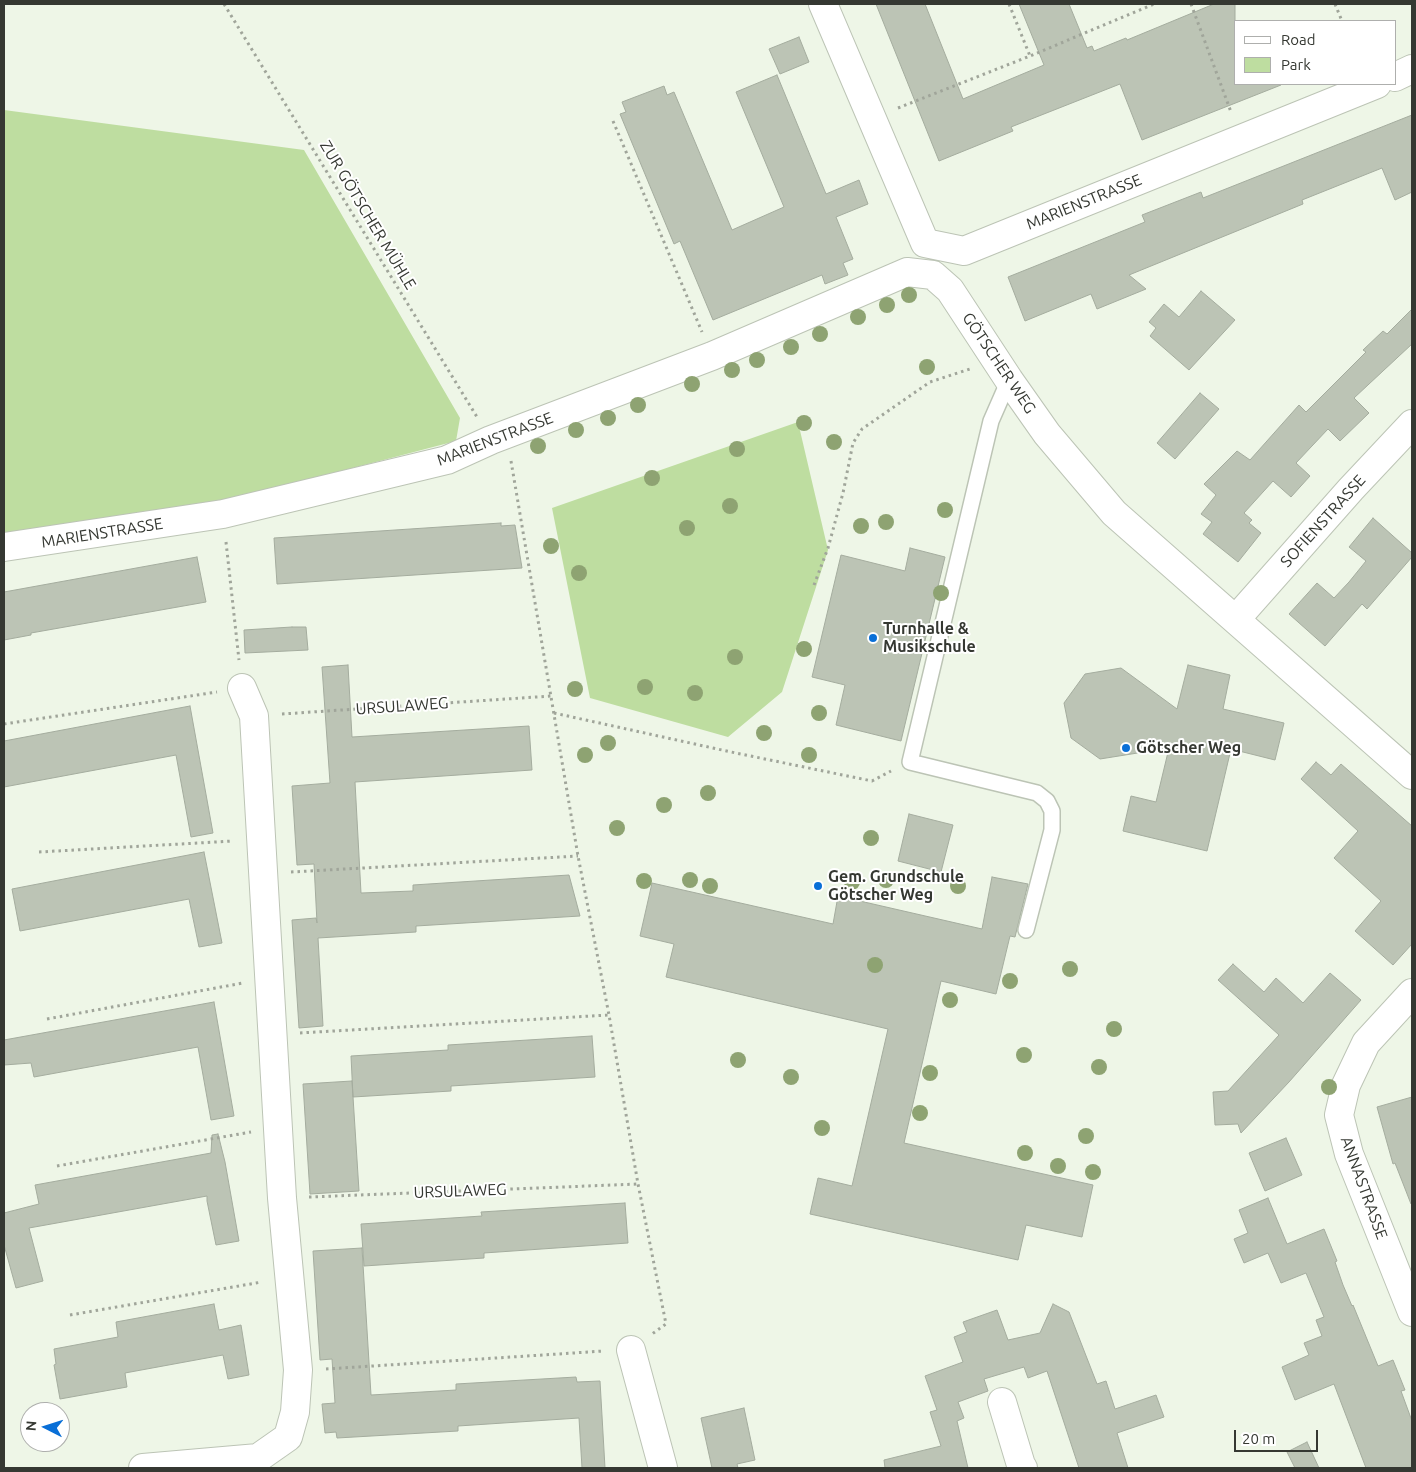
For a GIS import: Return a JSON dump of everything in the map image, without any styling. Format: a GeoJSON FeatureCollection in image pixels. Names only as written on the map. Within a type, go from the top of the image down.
{"type":"FeatureCollection","features":[{"type":"Feature","properties":{"kind":"street"},"geometry":{"type":"LineString","coordinates":[[823,4],[872,118]]}},
{"type":"Feature","properties":{"kind":"street"},"geometry":{"type":"LineString","coordinates":[[1396,77],[1412,70]]}},
{"type":"Feature","properties":{"kind":"street","name":"MARIENSTRASSE"},"geometry":{"type":"LineString","coordinates":[[872,118],[925,242],[964,251],[1374,85]]}},
{"type":"Feature","properties":{"kind":"street","name":"MARIENSTRASSE"},"geometry":{"type":"LineString","coordinates":[[4,548],[223,514],[448,460],[499,437],[712,356],[907,272]]}},
{"type":"Feature","properties":{"kind":"street","name":"GÖTSCHER WEG"},"geometry":{"type":"LineString","coordinates":[[907,272],[933,275],[950,290],[1048,434],[1114,513],[1412,775]]}},
{"type":"Feature","properties":{"kind":"street","name":"SOFIENSTRASSE"},"geometry":{"type":"LineString","coordinates":[[1236,619],[1351,489],[1412,424]]}},
{"type":"Feature","properties":{"kind":"street"},"geometry":{"type":"LineString","coordinates":[[143,1468],[258,1458],[288,1437],[295,1412],[298,1370],[282,1198],[254,716],[242,688]]}},
{"type":"Feature","properties":{"kind":"street","name":"ANNASTRASSE"},"geometry":{"type":"LineString","coordinates":[[1412,993],[1366,1043],[1346,1085],[1339,1116],[1349,1154],[1412,1312]]}},
{"type":"Feature","properties":{"kind":"street"},"geometry":{"type":"LineString","coordinates":[[631,1350],[663,1468]]}},
{"type":"Feature","properties":{"kind":"street"},"geometry":{"type":"LineString","coordinates":[[1002,1402],[1020,1465],[1023,1468]]}},
{"type":"Feature","properties":{"kind":"lane"},"geometry":{"type":"LineString","coordinates":[[1003,370],[910,762],[1038,793],[1047,800],[1052,812],[1052,830],[1026,930]]}},
{"type":"Feature","properties":{"kind":"path","name":"ZUR GÖTSCHER MÜHLE"},"geometry":{"type":"LineString","coordinates":[[224,4],[499,437]]}},
{"type":"Feature","properties":{"kind":"path"},"geometry":{"type":"LineString","coordinates":[[1009,4],[1030,56]]}},
{"type":"Feature","properties":{"kind":"path"},"geometry":{"type":"LineString","coordinates":[[872,118],[1030,56],[1154,4]]}},
{"type":"Feature","properties":{"kind":"path"},"geometry":{"type":"LineString","coordinates":[[1191,4],[1241,138]]}},
{"type":"Feature","properties":{"kind":"path"},"geometry":{"type":"LineString","coordinates":[[1335,4],[1342,20]]}},
{"type":"Feature","properties":{"kind":"path"},"geometry":{"type":"LineString","coordinates":[[613,121],[712,356]]}},
{"type":"Feature","properties":{"kind":"path"},"geometry":{"type":"LineString","coordinates":[[814,585],[830,539],[853,443],[862,429],[930,382],[1003,370]]}},
{"type":"Feature","properties":{"kind":"path"},"geometry":{"type":"LineString","coordinates":[[298,1370],[631,1350],[666,1324],[638,1184],[609,1015],[578,856],[551,696],[499,437]]}},
{"type":"Feature","properties":{"kind":"path"},"geometry":{"type":"LineString","coordinates":[[4,724],[242,688],[223,514]]}},
{"type":"Feature","properties":{"kind":"path","name":"URSULAWEG"},"geometry":{"type":"LineString","coordinates":[[254,716],[551,696]]}},
{"type":"Feature","properties":{"kind":"path"},"geometry":{"type":"LineString","coordinates":[[554,713],[872,781],[910,762]]}},
{"type":"Feature","properties":{"kind":"path"},"geometry":{"type":"LineString","coordinates":[[39,852],[261,840]]}},
{"type":"Feature","properties":{"kind":"path"},"geometry":{"type":"LineString","coordinates":[[263,873],[578,856]]}},
{"type":"Feature","properties":{"kind":"path"},"geometry":{"type":"LineString","coordinates":[[47,1019],[270,978]]}},
{"type":"Feature","properties":{"kind":"path"},"geometry":{"type":"LineString","coordinates":[[273,1035],[609,1015]]}},
{"type":"Feature","properties":{"kind":"path"},"geometry":{"type":"LineString","coordinates":[[58,1166],[278,1128]]}},
{"type":"Feature","properties":{"kind":"path","name":"URSULAWEG"},"geometry":{"type":"LineString","coordinates":[[282,1198],[638,1184]]}},
{"type":"Feature","properties":{"kind":"path"},"geometry":{"type":"LineString","coordinates":[[70,1315],[289,1278]]}},
{"type":"Feature","properties":{"kind":"green space"},"geometry":{"type":"Polygon","coordinates":[[[4,110],[304,150],[460,418],[456,441],[219,503],[4,535],[4,110]]]}},
{"type":"Feature","properties":{"kind":"green space"},"geometry":{"type":"Polygon","coordinates":[[[798,422],[828,550],[782,692],[728,737],[590,698],[552,508],[798,422]]]}},
{"type":"Feature","properties":{"kind":"building"},"geometry":{"type":"Polygon","coordinates":[[[876,4],[925,4],[963,99],[1044,65],[1019,4],[1069,4],[1087,48],[1092,46],[1094,51],[1126,38],[1127,40],[1214,4],[1235,4],[1234,85],[1281,85],[1142,140],[1120,84],[1011,127],[1013,131],[939,161],[876,4]]]}},
{"type":"Feature","properties":{"kind":"building"},"geometry":{"type":"Polygon","coordinates":[[[799,37],[809,62],[780,74],[769,49],[799,37]]]}},
{"type":"Feature","properties":{"kind":"building"},"geometry":{"type":"Polygon","coordinates":[[[777,75],[826,194],[859,180],[868,204],[836,217],[853,259],[843,263],[848,275],[825,284],[822,275],[713,320],[680,241],[674,244],[620,114],[626,112],[622,102],[664,86],[667,95],[674,92],[732,230],[784,207],[736,92],[777,75]]]}},
{"type":"Feature","properties":{"kind":"building"},"geometry":{"type":"Polygon","coordinates":[[[1412,115],[1412,192],[1395,200],[1382,168],[1302,200],[1303,204],[1129,275],[1146,289],[1097,309],[1091,294],[1025,321],[1008,277],[1145,222],[1142,215],[1201,192],[1203,198],[1412,115]]]}},
{"type":"Feature","properties":{"kind":"building"},"geometry":{"type":"Polygon","coordinates":[[[1201,291],[1235,320],[1189,370],[1150,336],[1156,328],[1149,322],[1164,304],[1179,317],[1201,291]]]}},
{"type":"Feature","properties":{"kind":"building"},"geometry":{"type":"Polygon","coordinates":[[[1412,309],[1412,344],[1354,398],[1369,413],[1340,441],[1328,429],[1296,463],[1310,476],[1291,497],[1273,481],[1244,513],[1252,520],[1249,523],[1261,533],[1238,562],[1203,534],[1212,522],[1201,514],[1216,495],[1204,484],[1237,451],[1250,460],[1299,405],[1306,412],[1366,352],[1363,350],[1383,331],[1387,334],[1412,309]]]}},
{"type":"Feature","properties":{"kind":"building"},"geometry":{"type":"Polygon","coordinates":[[[1200,393],[1219,409],[1175,459],[1157,443],[1200,393]]]}},
{"type":"Feature","properties":{"kind":"building"},"geometry":{"type":"Polygon","coordinates":[[[1373,518],[1412,553],[1412,557],[1367,609],[1362,604],[1325,646],[1289,614],[1317,583],[1334,598],[1349,582],[1366,561],[1349,547],[1373,518]]]}},
{"type":"Feature","properties":{"kind":"building"},"geometry":{"type":"Polygon","coordinates":[[[501,523],[501,526],[515,525],[522,568],[277,584],[274,538],[501,523]]]}},
{"type":"Feature","properties":{"kind":"building"},"geometry":{"type":"Polygon","coordinates":[[[910,548],[945,557],[901,741],[836,725],[845,685],[812,677],[841,555],[905,571],[910,548]]]}},
{"type":"Feature","properties":{"kind":"building"},"geometry":{"type":"Polygon","coordinates":[[[197,557],[206,602],[31,633],[31,635],[4,640],[4,592],[197,557]]]}},
{"type":"Feature","properties":{"kind":"building"},"geometry":{"type":"Polygon","coordinates":[[[306,627],[308,650],[245,653],[244,630],[306,627]]]}},
{"type":"Feature","properties":{"kind":"building"},"geometry":{"type":"Polygon","coordinates":[[[348,665],[352,737],[529,726],[532,770],[355,782],[361,893],[413,891],[413,885],[569,875],[580,916],[416,926],[416,932],[318,938],[323,1026],[299,1028],[292,920],[316,918],[317,923],[314,864],[297,865],[292,786],[330,783],[322,667],[348,665]]]}},
{"type":"Feature","properties":{"kind":"building"},"geometry":{"type":"Polygon","coordinates":[[[1188,665],[1230,675],[1223,709],[1284,723],[1275,760],[1231,749],[1207,851],[1123,831],[1131,796],[1156,802],[1169,748],[1100,759],[1071,738],[1064,703],[1085,674],[1121,668],[1177,709],[1188,665]]]}},
{"type":"Feature","properties":{"kind":"building"},"geometry":{"type":"Polygon","coordinates":[[[190,706],[213,833],[191,837],[176,755],[4,787],[4,741],[190,706]]]}},
{"type":"Feature","properties":{"kind":"building"},"geometry":{"type":"Polygon","coordinates":[[[1316,762],[1331,775],[1341,764],[1412,826],[1412,944],[1393,965],[1355,931],[1381,901],[1334,858],[1358,831],[1301,779],[1316,762]]]}},
{"type":"Feature","properties":{"kind":"building"},"geometry":{"type":"Polygon","coordinates":[[[909,814],[953,825],[941,872],[898,861],[909,814]]]}},
{"type":"Feature","properties":{"kind":"building"},"geometry":{"type":"Polygon","coordinates":[[[204,852],[222,943],[199,947],[189,899],[20,931],[12,889],[204,852]]]}},
{"type":"Feature","properties":{"kind":"building"},"geometry":{"type":"Polygon","coordinates":[[[992,877],[1028,884],[1015,937],[1010,936],[996,994],[941,981],[904,1143],[1093,1185],[1082,1237],[1026,1225],[1018,1260],[810,1214],[818,1178],[852,1186],[888,1029],[666,977],[674,944],[640,936],[652,883],[833,924],[838,896],[982,929],[992,877]]]}},
{"type":"Feature","properties":{"kind":"building"},"geometry":{"type":"Polygon","coordinates":[[[1233,964],[1264,992],[1276,978],[1303,1003],[1330,973],[1361,1000],[1241,1133],[1238,1124],[1215,1125],[1213,1092],[1228,1091],[1279,1035],[1218,980],[1233,964]]]}},
{"type":"Feature","properties":{"kind":"building"},"geometry":{"type":"Polygon","coordinates":[[[214,1002],[234,1116],[211,1120],[198,1047],[34,1077],[31,1063],[4,1065],[4,1040],[214,1002]]]}},
{"type":"Feature","properties":{"kind":"building"},"geometry":{"type":"Polygon","coordinates":[[[592,1036],[595,1077],[451,1086],[451,1091],[353,1097],[351,1056],[448,1050],[448,1045],[592,1036]]]}},
{"type":"Feature","properties":{"kind":"building"},"geometry":{"type":"Polygon","coordinates":[[[352,1081],[359,1191],[310,1194],[303,1084],[352,1081]]]}},
{"type":"Feature","properties":{"kind":"building"},"geometry":{"type":"Polygon","coordinates":[[[1412,1097],[1411,1204],[1395,1163],[1393,1164],[1377,1107],[1412,1097]]]}},
{"type":"Feature","properties":{"kind":"building"},"geometry":{"type":"Polygon","coordinates":[[[218,1134],[239,1241],[216,1245],[207,1196],[29,1228],[43,1281],[16,1288],[4,1245],[4,1213],[39,1204],[35,1185],[211,1153],[212,1135],[218,1134]]]}},
{"type":"Feature","properties":{"kind":"building"},"geometry":{"type":"Polygon","coordinates":[[[1286,1138],[1302,1175],[1265,1191],[1249,1153],[1286,1138]]]}},
{"type":"Feature","properties":{"kind":"building"},"geometry":{"type":"Polygon","coordinates":[[[1268,1198],[1287,1244],[1324,1229],[1337,1261],[1335,1262],[1343,1285],[1378,1366],[1393,1360],[1405,1390],[1401,1391],[1412,1421],[1412,1468],[1366,1468],[1334,1384],[1295,1400],[1282,1367],[1309,1355],[1304,1343],[1322,1336],[1316,1320],[1324,1317],[1306,1273],[1281,1283],[1268,1253],[1244,1263],[1234,1239],[1248,1233],[1239,1210],[1268,1198]]]}},
{"type":"Feature","properties":{"kind":"building"},"geometry":{"type":"Polygon","coordinates":[[[625,1203],[628,1243],[484,1253],[484,1258],[364,1266],[361,1224],[482,1216],[481,1212],[625,1203]]]}},
{"type":"Feature","properties":{"kind":"building"},"geometry":{"type":"Polygon","coordinates":[[[362,1248],[371,1395],[456,1390],[456,1384],[576,1377],[577,1382],[600,1381],[605,1468],[582,1468],[579,1418],[458,1426],[458,1431],[337,1438],[336,1432],[325,1433],[322,1404],[335,1403],[332,1359],[320,1360],[313,1251],[362,1248]]]}},
{"type":"Feature","properties":{"kind":"building"},"geometry":{"type":"Polygon","coordinates":[[[214,1304],[219,1330],[241,1325],[249,1375],[228,1379],[223,1355],[125,1373],[127,1387],[60,1399],[54,1365],[56,1364],[54,1349],[118,1337],[116,1322],[214,1304]]]}},
{"type":"Feature","properties":{"kind":"building"},"geometry":{"type":"Polygon","coordinates":[[[1053,1304],[1069,1312],[1097,1384],[1106,1381],[1115,1409],[1156,1395],[1164,1417],[1117,1433],[1128,1468],[1079,1468],[1047,1371],[1028,1378],[1024,1367],[984,1379],[988,1391],[958,1402],[964,1418],[957,1421],[968,1468],[885,1468],[884,1460],[941,1446],[930,1412],[937,1410],[925,1376],[963,1362],[954,1337],[967,1332],[963,1322],[997,1310],[1008,1340],[1040,1333],[1053,1304]]]}},
{"type":"Feature","properties":{"kind":"building"},"geometry":{"type":"Polygon","coordinates":[[[744,1408],[755,1460],[737,1464],[738,1468],[712,1468],[701,1418],[744,1408]]]}},
{"type":"Feature","properties":{"kind":"building"},"geometry":{"type":"Polygon","coordinates":[[[1307,1442],[1319,1468],[1295,1468],[1287,1452],[1307,1442]]]}},
{"type":"Feature","properties":{"kind":"place","name":"Turnhalle & Musikschule"},"geometry":{"type":"Point","coordinates":[873,638]}},
{"type":"Feature","properties":{"kind":"place","name":"Götscher Weg"},"geometry":{"type":"Point","coordinates":[1126,748]}},
{"type":"Feature","properties":{"kind":"place","name":"Gem. Grundschule Götscher Weg"},"geometry":{"type":"Point","coordinates":[818,886]}}]}
